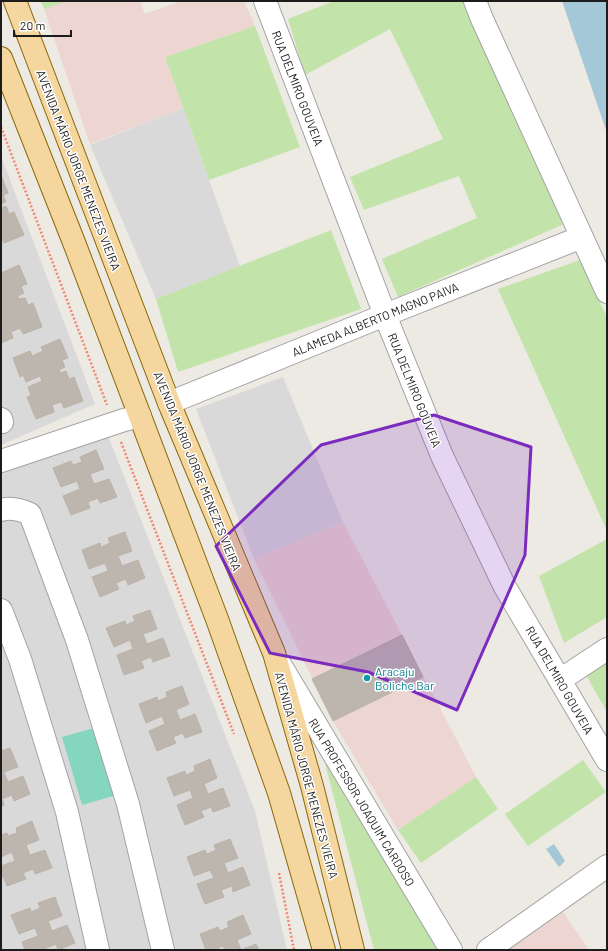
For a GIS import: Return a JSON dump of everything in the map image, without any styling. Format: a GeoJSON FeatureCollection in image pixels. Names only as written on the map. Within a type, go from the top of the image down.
{"type":"FeatureCollection","features":[{"type":"Feature","properties":{"kind":"main road","name":"AVENIDA MÁRIO JORGE MENEZES VIEIRA"},"geometry":{"type":"LineString","coordinates":[[14,1],[169,403],[274,653],[312,786],[353,950]]}},
{"type":"Feature","properties":{"kind":"main road"},"geometry":{"type":"LineString","coordinates":[[1,57],[10,59],[18,58],[27,55],[32,49]]}},
{"type":"Feature","properties":{"kind":"main road"},"geometry":{"type":"LineString","coordinates":[[1,57],[75,245],[217,619],[279,793],[324,950]]}},
{"type":"Feature","properties":{"kind":"main road"},"geometry":{"type":"LineString","coordinates":[[75,245],[80,239],[86,236],[97,234],[104,235]]}},
{"type":"Feature","properties":{"kind":"street","name":"RUA DELMIRO GOUVEIA"},"geometry":{"type":"LineString","coordinates":[[265,1],[385,315],[442,456],[505,587],[607,760]]}},
{"type":"Feature","properties":{"kind":"street"},"geometry":{"type":"LineString","coordinates":[[475,1],[607,292]]}},
{"type":"Feature","properties":{"kind":"street","name":"ALAMEDA ALBERTO MAGNO PAIVA"},"geometry":{"type":"LineString","coordinates":[[169,403],[582,237]]}},
{"type":"Feature","properties":{"kind":"street"},"geometry":{"type":"LineString","coordinates":[[1,461],[114,423],[140,416]]}},
{"type":"Feature","properties":{"kind":"street"},"geometry":{"type":"LineString","coordinates":[[1,510],[6,508],[21,510],[30,514],[78,640],[128,804],[163,950]]}},
{"type":"Feature","properties":{"kind":"street"},"geometry":{"type":"LineString","coordinates":[[1,610],[20,659],[67,812],[98,950]]}},
{"type":"Feature","properties":{"kind":"street"},"geometry":{"type":"LineString","coordinates":[[560,680],[607,649]]}},
{"type":"Feature","properties":{"kind":"street","name":"RUA PROFESSOR JOAQUIM CARDOSO"},"geometry":{"type":"LineString","coordinates":[[274,653],[451,950]]}},
{"type":"Feature","properties":{"kind":"street"},"geometry":{"type":"LineString","coordinates":[[488,950],[607,866]]}},
{"type":"Feature","properties":{"kind":"path"},"geometry":{"type":"LineString","coordinates":[[1,127],[237,741]]}},
{"type":"Feature","properties":{"kind":"path"},"geometry":{"type":"LineString","coordinates":[[278,867],[294,950]]}},
{"type":"Feature","properties":{"kind":"highlighted area"},"geometry":{"type":"Polygon","coordinates":[[[434,415],[531,447],[525,555],[457,710],[368,672],[270,653],[216,546],[321,445],[434,415]]]}},
{"type":"Feature","properties":{"kind":"shaded area"},"geometry":{"type":"Polygon","coordinates":[[[66,1],[140,1],[145,14],[182,1],[244,1],[255,26],[165,57],[183,108],[90,144],[44,9],[66,1]]]}},
{"type":"Feature","properties":{"kind":"shaded area"},"geometry":{"type":"Polygon","coordinates":[[[183,108],[240,266],[156,299],[90,145],[183,108]]]}},
{"type":"Feature","properties":{"kind":"shaded area"},"geometry":{"type":"Polygon","coordinates":[[[1,156],[95,404],[1,445],[1,156]]]}},
{"type":"Feature","properties":{"kind":"shaded area"},"geometry":{"type":"Polygon","coordinates":[[[283,377],[343,522],[254,559],[196,409],[283,377]]]}},
{"type":"Feature","properties":{"kind":"shaded area"},"geometry":{"type":"Polygon","coordinates":[[[107,433],[255,811],[287,950],[1,950],[1,474],[107,433]]]}},
{"type":"Feature","properties":{"kind":"shaded area"},"geometry":{"type":"Polygon","coordinates":[[[343,522],[476,777],[398,830],[333,721],[254,559],[343,522]]]}},
{"type":"Feature","properties":{"kind":"shaded area"},"geometry":{"type":"Polygon","coordinates":[[[563,912],[589,950],[506,950],[563,912]]]}},
{"type":"Feature","properties":{"kind":"green space"},"geometry":{"type":"Polygon","coordinates":[[[41,1],[67,1],[44,9],[41,1]]]}},
{"type":"Feature","properties":{"kind":"green space"},"geometry":{"type":"Polygon","coordinates":[[[334,1],[466,1],[564,224],[398,297],[382,259],[477,218],[459,176],[364,210],[350,177],[443,139],[390,29],[305,75],[288,19],[334,1]]]}},
{"type":"Feature","properties":{"kind":"green space"},"geometry":{"type":"Polygon","coordinates":[[[255,26],[300,147],[209,180],[165,57],[255,26]]]}},
{"type":"Feature","properties":{"kind":"green space"},"geometry":{"type":"Polygon","coordinates":[[[331,230],[361,309],[178,372],[156,299],[331,230]]]}},
{"type":"Feature","properties":{"kind":"green space"},"geometry":{"type":"Polygon","coordinates":[[[580,260],[607,317],[607,531],[498,289],[580,260]]]}},
{"type":"Feature","properties":{"kind":"green space"},"geometry":{"type":"Polygon","coordinates":[[[607,539],[607,617],[564,643],[539,576],[607,539]]]}},
{"type":"Feature","properties":{"kind":"green space"},"geometry":{"type":"Polygon","coordinates":[[[607,653],[607,712],[582,668],[607,653]]]}},
{"type":"Feature","properties":{"kind":"green space"},"geometry":{"type":"Polygon","coordinates":[[[101,726],[120,794],[82,805],[62,737],[101,726]]]}},
{"type":"Feature","properties":{"kind":"green space"},"geometry":{"type":"Polygon","coordinates":[[[323,756],[438,950],[374,950],[323,756]]]}},
{"type":"Feature","properties":{"kind":"green space"},"geometry":{"type":"Polygon","coordinates":[[[583,760],[606,792],[528,846],[505,814],[583,760]]]}},
{"type":"Feature","properties":{"kind":"green space"},"geometry":{"type":"Polygon","coordinates":[[[476,777],[498,809],[421,863],[398,830],[476,777]]]}},
{"type":"Feature","properties":{"kind":"water"},"geometry":{"type":"Polygon","coordinates":[[[562,1],[607,1],[607,133],[562,1]]]}},
{"type":"Feature","properties":{"kind":"water"},"geometry":{"type":"Polygon","coordinates":[[[554,844],[565,861],[559,867],[546,849],[554,844]]]}},
{"type":"Feature","properties":{"kind":"building"},"geometry":{"type":"Polygon","coordinates":[[[1,175],[8,193],[3,195],[6,202],[1,204],[1,175]]]}},
{"type":"Feature","properties":{"kind":"building"},"geometry":{"type":"Polygon","coordinates":[[[6,206],[9,214],[14,212],[24,235],[4,243],[1,237],[1,208],[6,206]]]}},
{"type":"Feature","properties":{"kind":"building"},"geometry":{"type":"Polygon","coordinates":[[[19,265],[27,284],[21,286],[24,293],[18,296],[19,299],[25,298],[28,305],[33,303],[42,327],[23,334],[20,328],[11,332],[13,338],[1,343],[1,273],[19,265]]]}},
{"type":"Feature","properties":{"kind":"building"},"geometry":{"type":"Polygon","coordinates":[[[60,339],[68,358],[62,360],[65,367],[59,370],[60,373],[66,371],[69,379],[74,377],[83,401],[64,408],[61,402],[52,405],[54,412],[36,419],[27,397],[31,396],[28,387],[42,381],[40,376],[26,382],[23,375],[20,377],[13,358],[30,351],[32,356],[43,351],[41,347],[60,339]]]}},
{"type":"Feature","properties":{"kind":"building"},"geometry":{"type":"Polygon","coordinates":[[[96,450],[104,469],[90,474],[94,484],[109,479],[117,497],[100,503],[98,498],[88,502],[90,508],[71,515],[63,496],[80,489],[77,481],[61,487],[53,468],[71,461],[73,465],[82,462],[80,457],[96,450]]]}},
{"type":"Feature","properties":{"kind":"building"},"geometry":{"type":"Polygon","coordinates":[[[125,532],[132,551],[118,556],[122,566],[138,560],[145,578],[128,585],[126,579],[116,583],[119,589],[100,597],[92,577],[108,571],[105,563],[89,569],[82,550],[100,543],[101,547],[110,543],[108,538],[125,532]]]}},
{"type":"Feature","properties":{"kind":"building"},"geometry":{"type":"Polygon","coordinates":[[[150,610],[157,629],[143,634],[147,644],[163,638],[170,656],[153,662],[151,657],[141,661],[144,668],[124,675],[117,655],[133,649],[130,640],[114,647],[106,628],[125,621],[126,625],[135,621],[133,616],[150,610]]]}},
{"type":"Feature","properties":{"kind":"building","name":"Aracaju Boliche Bar"},"geometry":{"type":"Polygon","coordinates":[[[402,635],[423,677],[333,721],[312,679],[402,635]]]}},
{"type":"Feature","properties":{"kind":"building"},"geometry":{"type":"Polygon","coordinates":[[[182,686],[189,704],[176,710],[180,720],[195,714],[202,732],[185,738],[183,733],[173,737],[176,743],[157,751],[149,731],[165,724],[162,716],[146,723],[139,704],[157,697],[158,701],[167,697],[166,692],[182,686]]]}},
{"type":"Feature","properties":{"kind":"building"},"geometry":{"type":"Polygon","coordinates":[[[10,748],[18,767],[4,772],[8,782],[23,776],[30,794],[14,801],[12,795],[2,799],[4,805],[1,807],[1,751],[10,748]]]}},
{"type":"Feature","properties":{"kind":"building"},"geometry":{"type":"Polygon","coordinates":[[[210,759],[217,778],[204,784],[208,794],[223,788],[230,806],[213,812],[211,807],[201,811],[204,817],[185,825],[177,805],[193,798],[190,790],[174,796],[167,778],[185,771],[186,775],[195,771],[194,766],[210,759]]]}},
{"type":"Feature","properties":{"kind":"building"},"geometry":{"type":"Polygon","coordinates":[[[32,821],[39,840],[26,845],[30,855],[45,850],[52,868],[35,874],[33,869],[23,873],[26,879],[7,886],[1,872],[1,866],[15,861],[12,852],[1,857],[1,835],[7,833],[8,836],[17,833],[16,828],[32,821]]]}},
{"type":"Feature","properties":{"kind":"building"},"geometry":{"type":"Polygon","coordinates":[[[230,839],[238,858],[224,863],[228,873],[243,867],[250,885],[233,892],[232,886],[221,890],[224,897],[205,904],[197,884],[214,878],[210,870],[194,876],[187,857],[205,850],[207,854],[216,850],[214,845],[230,839]]]}},
{"type":"Feature","properties":{"kind":"building"},"geometry":{"type":"Polygon","coordinates":[[[55,897],[62,916],[48,921],[52,931],[67,925],[75,943],[58,950],[56,944],[46,948],[47,950],[25,950],[22,942],[38,936],[35,928],[19,934],[11,915],[30,908],[31,912],[40,908],[38,903],[55,897]]]}},
{"type":"Feature","properties":{"kind":"building"},"geometry":{"type":"Polygon","coordinates":[[[243,915],[251,934],[237,940],[241,950],[225,950],[223,946],[214,950],[206,950],[200,934],[218,927],[220,931],[229,927],[227,922],[243,915]]]}},
{"type":"Feature","properties":{"kind":"building"},"geometry":{"type":"Polygon","coordinates":[[[256,944],[259,950],[241,950],[256,944]]]}},
{"type":"Feature","properties":{"kind":"place","name":"Aracaju Boliche Bar"},"geometry":{"type":"Point","coordinates":[367,678]}}]}
